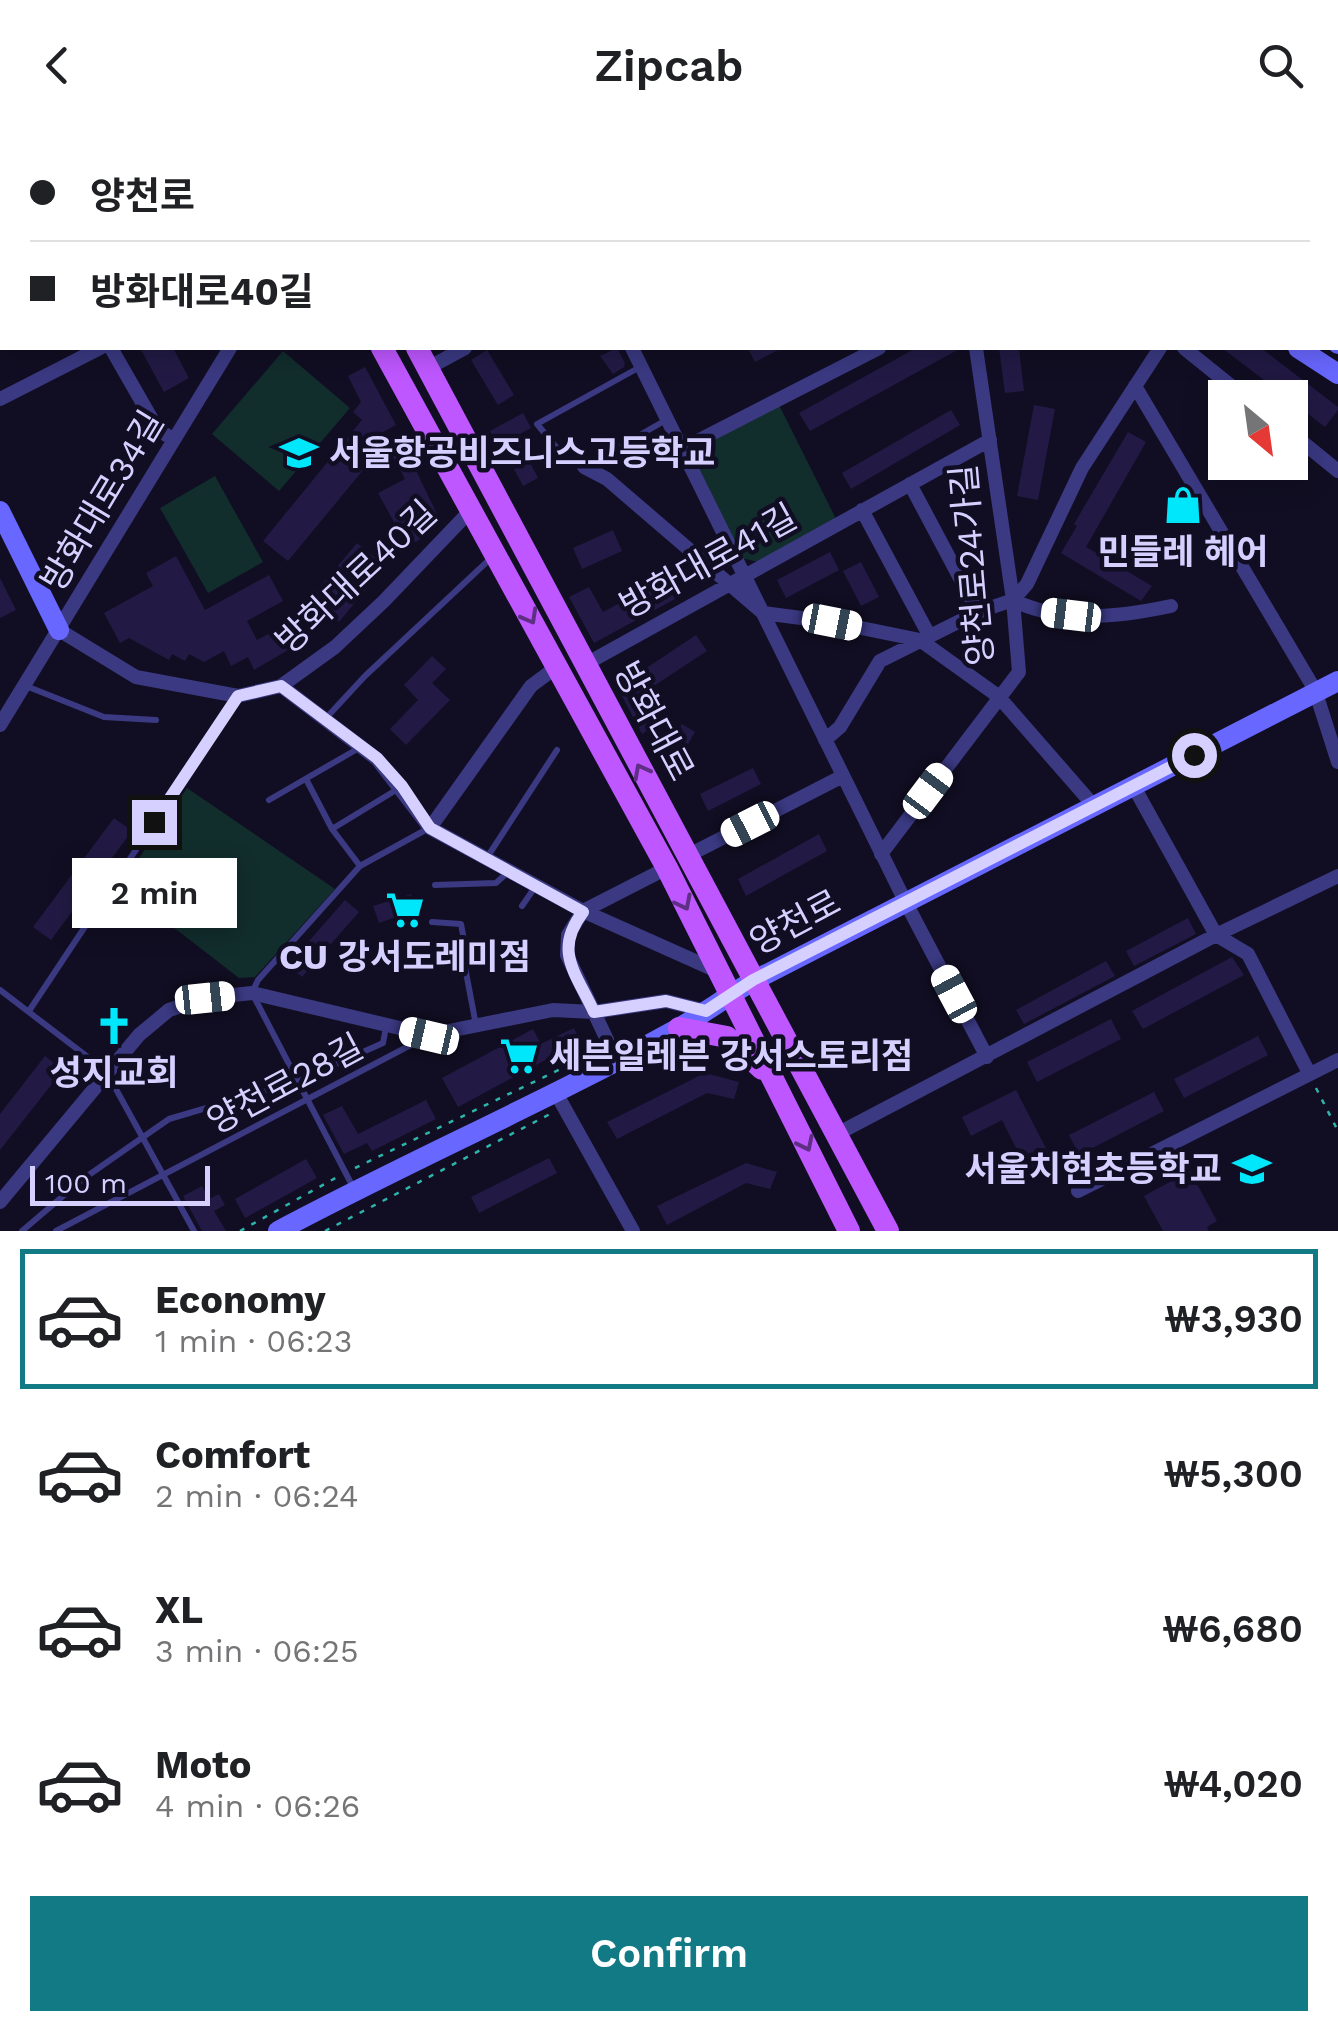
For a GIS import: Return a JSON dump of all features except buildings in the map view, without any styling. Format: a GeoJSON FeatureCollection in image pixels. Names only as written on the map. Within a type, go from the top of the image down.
{"type":"FeatureCollection","features":[{"type":"Feature","properties":{"kind":"main road","name":"방화대로"},"geometry":{"type":"LineString","coordinates":[[383,350],[558,666],[753,980],[888,1231]]}},
{"type":"Feature","properties":{"kind":"main road"},"geometry":{"type":"LineString","coordinates":[[1301,350],[1338,374]]}},
{"type":"Feature","properties":{"kind":"main road","name":"방화대로"},"geometry":{"type":"LineString","coordinates":[[422,358],[584,665],[677,862],[725,983],[849,1231]]}},
{"type":"Feature","properties":{"kind":"main road"},"geometry":{"type":"LineString","coordinates":[[0,512],[59,630]]}},
{"type":"Feature","properties":{"kind":"main road","name":"양천로"},"geometry":{"type":"LineString","coordinates":[[278,1231],[350,1181],[560,1100],[613,1053],[679,1028],[706,1011],[725,983],[753,980],[1338,681]]}},
{"type":"Feature","properties":{"kind":"main road"},"geometry":{"type":"LineString","coordinates":[[679,1028],[727,1037],[774,1080]]}},
{"type":"Feature","properties":{"kind":"street"},"geometry":{"type":"LineString","coordinates":[[0,399],[96,350]]}},
{"type":"Feature","properties":{"kind":"street"},"geometry":{"type":"LineString","coordinates":[[112,350],[158,430],[173,440]]}},
{"type":"Feature","properties":{"kind":"street","name":"방화대로34길"},"geometry":{"type":"LineString","coordinates":[[0,724],[229,350]]}},
{"type":"Feature","properties":{"kind":"street"},"geometry":{"type":"LineString","coordinates":[[422,358],[456,350]]}},
{"type":"Feature","properties":{"kind":"street"},"geometry":{"type":"LineString","coordinates":[[633,350],[905,901],[987,1057]]}},
{"type":"Feature","properties":{"kind":"street"},"geometry":{"type":"LineString","coordinates":[[682,449],[875,350]]}},
{"type":"Feature","properties":{"kind":"street","name":"양천로24가길"},"geometry":{"type":"LineString","coordinates":[[882,854],[1018,672],[1013,600],[976,350]]}},
{"type":"Feature","properties":{"kind":"street"},"geometry":{"type":"LineString","coordinates":[[825,740],[840,727],[880,661],[978,612],[1013,600],[1026,584],[1082,468],[1159,350]]}},
{"type":"Feature","properties":{"kind":"street"},"geometry":{"type":"LineString","coordinates":[[1186,350],[1224,380]]}},
{"type":"Feature","properties":{"kind":"street"},"geometry":{"type":"LineString","coordinates":[[1135,386],[1315,690],[1338,762]]}},
{"type":"Feature","properties":{"kind":"street","name":"방화대로41길"},"geometry":{"type":"LineString","coordinates":[[584,665],[990,440]]}},
{"type":"Feature","properties":{"kind":"street"},"geometry":{"type":"LineString","coordinates":[[1308,446],[1338,470]]}},
{"type":"Feature","properties":{"kind":"street"},"geometry":{"type":"LineString","coordinates":[[584,467],[607,478],[763,613],[924,637]]}},
{"type":"Feature","properties":{"kind":"street"},"geometry":{"type":"LineString","coordinates":[[910,484],[978,612]]}},
{"type":"Feature","properties":{"kind":"street","name":"방화대로40길"},"geometry":{"type":"LineString","coordinates":[[238,696],[281,686],[335,647],[472,510]]}},
{"type":"Feature","properties":{"kind":"street"},"geometry":{"type":"LineString","coordinates":[[862,510],[924,637],[998,696],[1094,806]]}},
{"type":"Feature","properties":{"kind":"street"},"geometry":{"type":"LineString","coordinates":[[1013,600],[1035,611],[1113,617],[1171,606]]}},
{"type":"Feature","properties":{"kind":"street"},"geometry":{"type":"LineString","coordinates":[[59,630],[136,676],[238,696]]}},
{"type":"Feature","properties":{"kind":"street"},"geometry":{"type":"LineString","coordinates":[[430,828],[531,686],[558,666]]}},
{"type":"Feature","properties":{"kind":"street"},"geometry":{"type":"LineString","coordinates":[[281,686],[377,758],[402,786],[430,828],[583,912],[693,958],[725,983]]}},
{"type":"Feature","properties":{"kind":"street"},"geometry":{"type":"LineString","coordinates":[[613,1053],[567,956],[568,936],[583,912],[843,776]]}},
{"type":"Feature","properties":{"kind":"street"},"geometry":{"type":"LineString","coordinates":[[1134,787],[1216,935],[1248,954],[1309,1073]]}},
{"type":"Feature","properties":{"kind":"street"},"geometry":{"type":"LineString","coordinates":[[835,1135],[1216,935],[1338,876]]}},
{"type":"Feature","properties":{"kind":"street"},"geometry":{"type":"LineString","coordinates":[[0,1202],[139,1035],[169,1010],[205,998],[252,993],[429,1036],[553,1010],[594,1012],[666,1001],[706,1011]]}},
{"type":"Feature","properties":{"kind":"street"},"geometry":{"type":"LineString","coordinates":[[1078,1191],[1338,1060]]}},
{"type":"Feature","properties":{"kind":"street"},"geometry":{"type":"LineString","coordinates":[[560,1100],[633,1231]]}},
{"type":"Feature","properties":{"kind":"lane"},"geometry":{"type":"LineString","coordinates":[[641,367],[537,424],[566,459],[584,467],[667,419]]}},
{"type":"Feature","properties":{"kind":"lane"},"geometry":{"type":"LineString","coordinates":[[324,721],[365,676],[495,554]]}},
{"type":"Feature","properties":{"kind":"lane"},"geometry":{"type":"LineString","coordinates":[[25,686],[104,717],[156,720]]}},
{"type":"Feature","properties":{"kind":"lane"},"geometry":{"type":"LineString","coordinates":[[29,1011],[238,696]]}},
{"type":"Feature","properties":{"kind":"lane"},"geometry":{"type":"LineString","coordinates":[[269,800],[360,747]]}},
{"type":"Feature","properties":{"kind":"lane"},"geometry":{"type":"LineString","coordinates":[[487,857],[558,750]]}},
{"type":"Feature","properties":{"kind":"lane"},"geometry":{"type":"LineString","coordinates":[[306,780],[332,829],[360,866]]}},
{"type":"Feature","properties":{"kind":"lane"},"geometry":{"type":"LineString","coordinates":[[332,829],[402,786]]}},
{"type":"Feature","properties":{"kind":"lane"},"geometry":{"type":"LineString","coordinates":[[350,1181],[252,993],[258,980],[360,866],[430,828]]}},
{"type":"Feature","properties":{"kind":"lane"},"geometry":{"type":"LineString","coordinates":[[435,885],[496,883],[508,872]]}},
{"type":"Feature","properties":{"kind":"lane"},"geometry":{"type":"LineString","coordinates":[[522,906],[536,886]]}},
{"type":"Feature","properties":{"kind":"lane"},"geometry":{"type":"LineString","coordinates":[[432,922],[461,924],[476,1026]]}},
{"type":"Feature","properties":{"kind":"lane"},"geometry":{"type":"LineString","coordinates":[[0,990],[106,1071],[194,1231]]}},
{"type":"Feature","properties":{"kind":"lane","name":"양천로28길"},"geometry":{"type":"LineString","coordinates":[[22,1231],[83,1178],[168,1119],[298,1081],[383,1043],[386,1025]]}},
{"type":"Feature","properties":{"kind":"lane","name":"양천로28길"},"geometry":{"type":"LineString","coordinates":[[56,1231],[429,1036]]}},
{"type":"Feature","properties":{"kind":"path"},"geometry":{"type":"LineString","coordinates":[[240,1231],[613,1053]]}},
{"type":"Feature","properties":{"kind":"path"},"geometry":{"type":"LineString","coordinates":[[1309,1073],[1338,1131]]}},
{"type":"Feature","properties":{"kind":"path"},"geometry":{"type":"LineString","coordinates":[[325,1231],[560,1100]]}},
{"type":"Feature","properties":{"kind":"green space"},"geometry":{"type":"Polygon","coordinates":[[[283,351],[350,408],[279,491],[212,434],[283,351]]]}},
{"type":"Feature","properties":{"kind":"green space"},"geometry":{"type":"Polygon","coordinates":[[[779,405],[836,519],[758,562],[742,558],[695,460],[701,443],[779,405]]]}},
{"type":"Feature","properties":{"kind":"green space"},"geometry":{"type":"Polygon","coordinates":[[[215,476],[263,562],[208,593],[160,508],[215,476]]]}},
{"type":"Feature","properties":{"kind":"green space"},"geometry":{"type":"Polygon","coordinates":[[[187,788],[335,889],[255,977],[239,978],[120,886],[187,788]]]}},
{"type":"Feature","properties":{"kind":"place","name":"서울항공비즈니스고등학교"},"geometry":{"type":"Point","coordinates":[299,453]}},
{"type":"Feature","properties":{"kind":"place","name":"민들레 헤어"},"geometry":{"type":"Point","coordinates":[1183,505]}},
{"type":"Feature","properties":{"kind":"place","name":"CU 강서도레미점"},"geometry":{"type":"Point","coordinates":[405,910]}},
{"type":"Feature","properties":{"kind":"place","name":"성지교회"},"geometry":{"type":"Point","coordinates":[114,1026]}},
{"type":"Feature","properties":{"kind":"place","name":"세븐일레븐 강서스토리점"},"geometry":{"type":"Point","coordinates":[519,1056]}},
{"type":"Feature","properties":{"kind":"place","name":"서울치현초등학교"},"geometry":{"type":"Point","coordinates":[1252,1169]}},
{"type":"Feature","properties":{"kind":"route"},"geometry":{"type":"LineString","coordinates":[[154,822],[238,696],[281,686],[377,758],[402,786],[430,828],[583,912],[568,936],[567,956],[594,1012],[666,1001],[706,1011],[753,980],[1194,755]]}}]}
